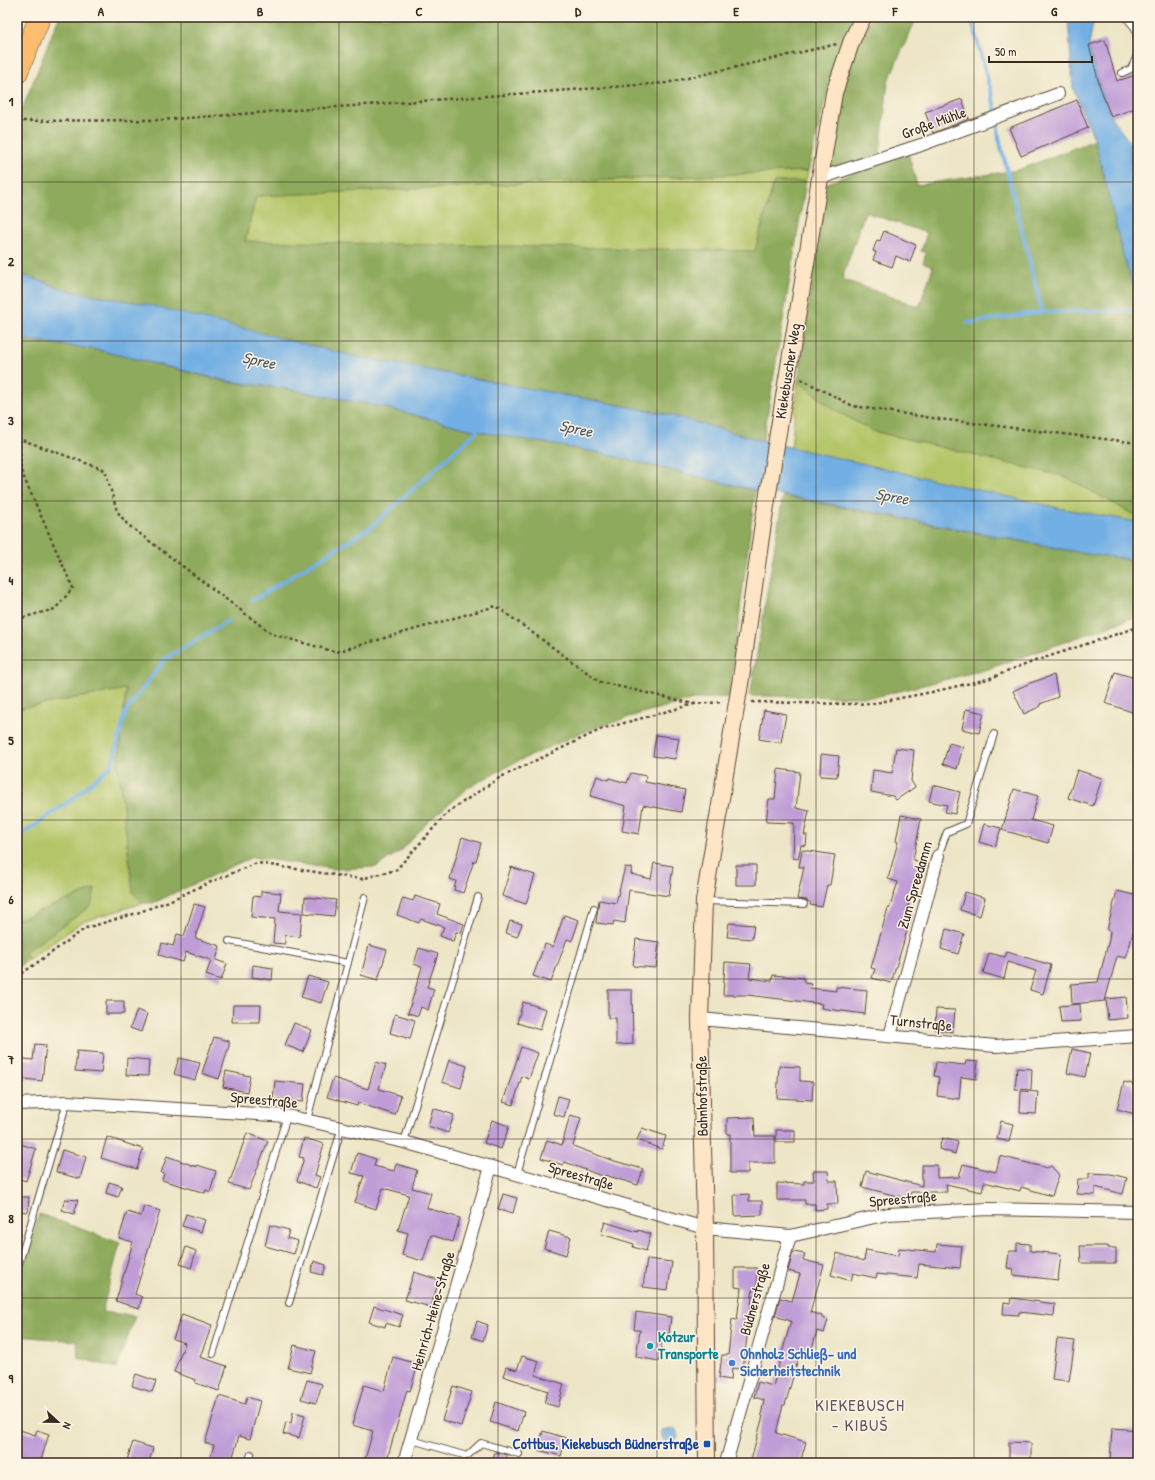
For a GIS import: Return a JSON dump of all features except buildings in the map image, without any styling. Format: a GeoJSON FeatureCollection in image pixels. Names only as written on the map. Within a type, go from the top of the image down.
{"type":"FeatureCollection","features":[{"type":"Feature","properties":{"kind":"highway"},"geometry":{"type":"LineString","coordinates":[[17,74],[40,17]]}},
{"type":"Feature","properties":{"kind":"main road","name":"Kiekebuscher Weg"},"geometry":{"type":"LineString","coordinates":[[732,731],[762,530],[834,93],[852,40],[863,17]]}},
{"type":"Feature","properties":{"kind":"main road","name":"Bahnhofstraße"},"geometry":{"type":"LineString","coordinates":[[708,1463],[705,1228],[700,1019],[704,901],[732,731]]}},
{"type":"Feature","properties":{"kind":"street","name":"Große Mühle"},"geometry":{"type":"LineString","coordinates":[[820,178],[922,145],[1058,94]]}},
{"type":"Feature","properties":{"kind":"street","name":"Zum Spreedamm"},"geometry":{"type":"LineString","coordinates":[[890,1036],[938,856]]}},
{"type":"Feature","properties":{"kind":"street","name":"Turnstraße"},"geometry":{"type":"LineString","coordinates":[[700,1019],[996,1046],[1138,1036]]}},
{"type":"Feature","properties":{"kind":"street","name":"Spreestraße"},"geometry":{"type":"LineString","coordinates":[[17,1104],[67,1102],[287,1116],[404,1142],[705,1228],[790,1236],[888,1214],[989,1210],[1138,1212]]}},
{"type":"Feature","properties":{"kind":"street","name":"Heinrich-Heine-Straße"},"geometry":{"type":"LineString","coordinates":[[404,1463],[491,1167]]}},
{"type":"Feature","properties":{"kind":"street","name":"Büdnerstraße"},"geometry":{"type":"LineString","coordinates":[[726,1463],[790,1236]]}},
{"type":"Feature","properties":{"kind":"lane"},"geometry":{"type":"LineString","coordinates":[[1126,17],[1135,28],[1138,41]]}},
{"type":"Feature","properties":{"kind":"lane"},"geometry":{"type":"LineString","coordinates":[[1122,73],[1131,69],[1138,53]]}},
{"type":"Feature","properties":{"kind":"lane","name":"Zum Spreedamm"},"geometry":{"type":"LineString","coordinates":[[938,856],[947,832],[966,824],[994,734]]}},
{"type":"Feature","properties":{"kind":"lane"},"geometry":{"type":"LineString","coordinates":[[307,1120],[365,897]]}},
{"type":"Feature","properties":{"kind":"lane"},"geometry":{"type":"LineString","coordinates":[[404,1142],[478,897]]}},
{"type":"Feature","properties":{"kind":"lane"},"geometry":{"type":"LineString","coordinates":[[704,901],[804,904]]}},
{"type":"Feature","properties":{"kind":"lane"},"geometry":{"type":"LineString","coordinates":[[517,1174],[594,908]]}},
{"type":"Feature","properties":{"kind":"lane"},"geometry":{"type":"LineString","coordinates":[[230,941],[348,963]]}},
{"type":"Feature","properties":{"kind":"lane"},"geometry":{"type":"LineString","coordinates":[[17,1270],[67,1102]]}},
{"type":"Feature","properties":{"kind":"lane"},"geometry":{"type":"LineString","coordinates":[[213,1354],[287,1116]]}},
{"type":"Feature","properties":{"kind":"lane"},"geometry":{"type":"LineString","coordinates":[[289,1303],[342,1127]]}},
{"type":"Feature","properties":{"kind":"lane"},"geometry":{"type":"LineString","coordinates":[[412,1440],[467,1456],[481,1443],[519,1454]]}},
{"type":"Feature","properties":{"kind":"lane"},"geometry":{"type":"LineString","coordinates":[[248,1463],[251,1454]]}},
{"type":"Feature","properties":{"kind":"path"},"geometry":{"type":"LineString","coordinates":[[17,121],[160,120],[666,83],[852,40]]}},
{"type":"Feature","properties":{"kind":"path"},"geometry":{"type":"LineString","coordinates":[[788,373],[853,406],[939,419],[1138,443]]}},
{"type":"Feature","properties":{"kind":"path"},"geometry":{"type":"LineString","coordinates":[[17,619],[55,609],[73,588],[21,471],[18,438],[105,470],[117,511],[127,524],[272,634],[336,652],[496,606],[600,682],[694,704]]}},
{"type":"Feature","properties":{"kind":"path"},"geometry":{"type":"LineString","coordinates":[[17,977],[86,928],[137,913],[169,901],[257,863],[361,879],[396,870],[448,812],[499,778],[602,729],[694,704],[736,701],[851,704],[875,703],[988,679],[1035,661],[1138,627]]}},
{"type":"Feature","properties":{"kind":"green space"},"geometry":{"type":"Polygon","coordinates":[[[59,17],[857,17],[839,53],[823,108],[808,171],[256,196],[245,241],[755,251],[774,182],[806,181],[763,441],[662,413],[353,356],[70,291],[17,273],[17,122],[59,17]]]}},
{"type":"Feature","properties":{"kind":"green space"},"geometry":{"type":"Polygon","coordinates":[[[871,17],[917,17],[888,81],[880,154],[827,172],[836,103],[850,56],[871,17]]]}},
{"type":"Feature","properties":{"kind":"green space"},"geometry":{"type":"Polygon","coordinates":[[[1095,140],[1123,255],[1138,301],[1138,517],[1066,477],[873,431],[833,409],[798,381],[825,184],[908,153],[917,185],[1018,170],[1095,140]],[[865,212],[842,279],[919,307],[933,267],[923,263],[926,253],[921,251],[927,233],[865,212]]]}},
{"type":"Feature","properties":{"kind":"green space"},"geometry":{"type":"Polygon","coordinates":[[[1138,140],[1138,224],[1134,209],[1130,143],[1138,140]]]}},
{"type":"Feature","properties":{"kind":"green space"},"geometry":{"type":"Polygon","coordinates":[[[808,171],[806,181],[774,183],[755,251],[245,242],[256,196],[808,171]]]}},
{"type":"Feature","properties":{"kind":"green space"},"geometry":{"type":"Polygon","coordinates":[[[17,338],[98,350],[227,382],[288,389],[383,407],[477,431],[600,453],[755,491],[729,697],[697,699],[645,712],[583,732],[514,763],[467,788],[429,821],[402,850],[376,867],[334,869],[252,857],[153,903],[143,903],[133,893],[118,765],[126,689],[17,709],[17,338]]]}},
{"type":"Feature","properties":{"kind":"green space"},"geometry":{"type":"Polygon","coordinates":[[[798,381],[833,409],[873,431],[1066,477],[1138,517],[1138,522],[1058,508],[791,448],[798,381]]]}},
{"type":"Feature","properties":{"kind":"green space"},"geometry":{"type":"Polygon","coordinates":[[[783,496],[1087,554],[1138,560],[1138,616],[988,669],[875,697],[750,696],[783,496]]]}},
{"type":"Feature","properties":{"kind":"green space"},"geometry":{"type":"Polygon","coordinates":[[[126,689],[118,765],[133,893],[143,903],[82,922],[29,959],[24,952],[91,906],[95,889],[17,920],[17,709],[126,689]]]}},
{"type":"Feature","properties":{"kind":"green space"},"geometry":{"type":"Polygon","coordinates":[[[95,889],[91,906],[25,952],[29,959],[17,968],[17,920],[95,889]]]}},
{"type":"Feature","properties":{"kind":"green space"},"geometry":{"type":"Polygon","coordinates":[[[39,1214],[120,1243],[102,1312],[135,1316],[117,1368],[78,1358],[77,1341],[17,1336],[17,1289],[39,1214]]]}},
{"type":"Feature","properties":{"kind":"water"},"geometry":{"type":"Polygon","coordinates":[[[1068,17],[1094,17],[1089,45],[1100,87],[1111,117],[1130,143],[1134,209],[1138,224],[1138,301],[1123,255],[1095,140],[1073,88],[1068,17]]]}},
{"type":"Feature","properties":{"kind":"water","name":"Spree"},"geometry":{"type":"Polygon","coordinates":[[[17,273],[70,291],[145,304],[353,356],[662,413],[763,441],[1058,508],[1138,522],[1138,560],[1087,554],[758,491],[600,453],[477,431],[383,407],[288,389],[227,381],[98,350],[17,338],[17,273]]]}},
{"type":"Feature","properties":{"kind":"water"},"geometry":{"type":"Polygon","coordinates":[[[676,1430],[678,1437],[677,1439],[664,1441],[661,1434],[662,1431],[676,1430]]]}},
{"type":"Feature","properties":{"kind":"waterway"},"geometry":{"type":"LineString","coordinates":[[971,17],[996,111],[999,138],[1042,312]]}},
{"type":"Feature","properties":{"kind":"waterway"},"geometry":{"type":"LineString","coordinates":[[967,323],[1042,312],[1138,310]]}},
{"type":"Feature","properties":{"kind":"waterway"},"geometry":{"type":"LineString","coordinates":[[252,601],[371,527],[477,431]]}},
{"type":"Feature","properties":{"kind":"waterway"},"geometry":{"type":"LineString","coordinates":[[17,838],[71,800],[112,765],[126,711],[165,659],[228,621]]}},
{"type":"Feature","properties":{"kind":"place","name":"Kotzur Transporte"},"geometry":{"type":"Point","coordinates":[650,1346]}},
{"type":"Feature","properties":{"kind":"place","name":"Ohnholz Schließ- und Sicherheitstechnik"},"geometry":{"type":"Point","coordinates":[732,1363]}},
{"type":"Feature","properties":{"kind":"place","name":"Cottbus, Kiekebusch Büdnerstraße"},"geometry":{"type":"Point","coordinates":[707,1444]}},
{"type":"Feature","properties":{"kind":"district","name":"KIEKEBUSCH - KIBUŠ"},"geometry":{"type":"Point","coordinates":[860,1415]}}]}
